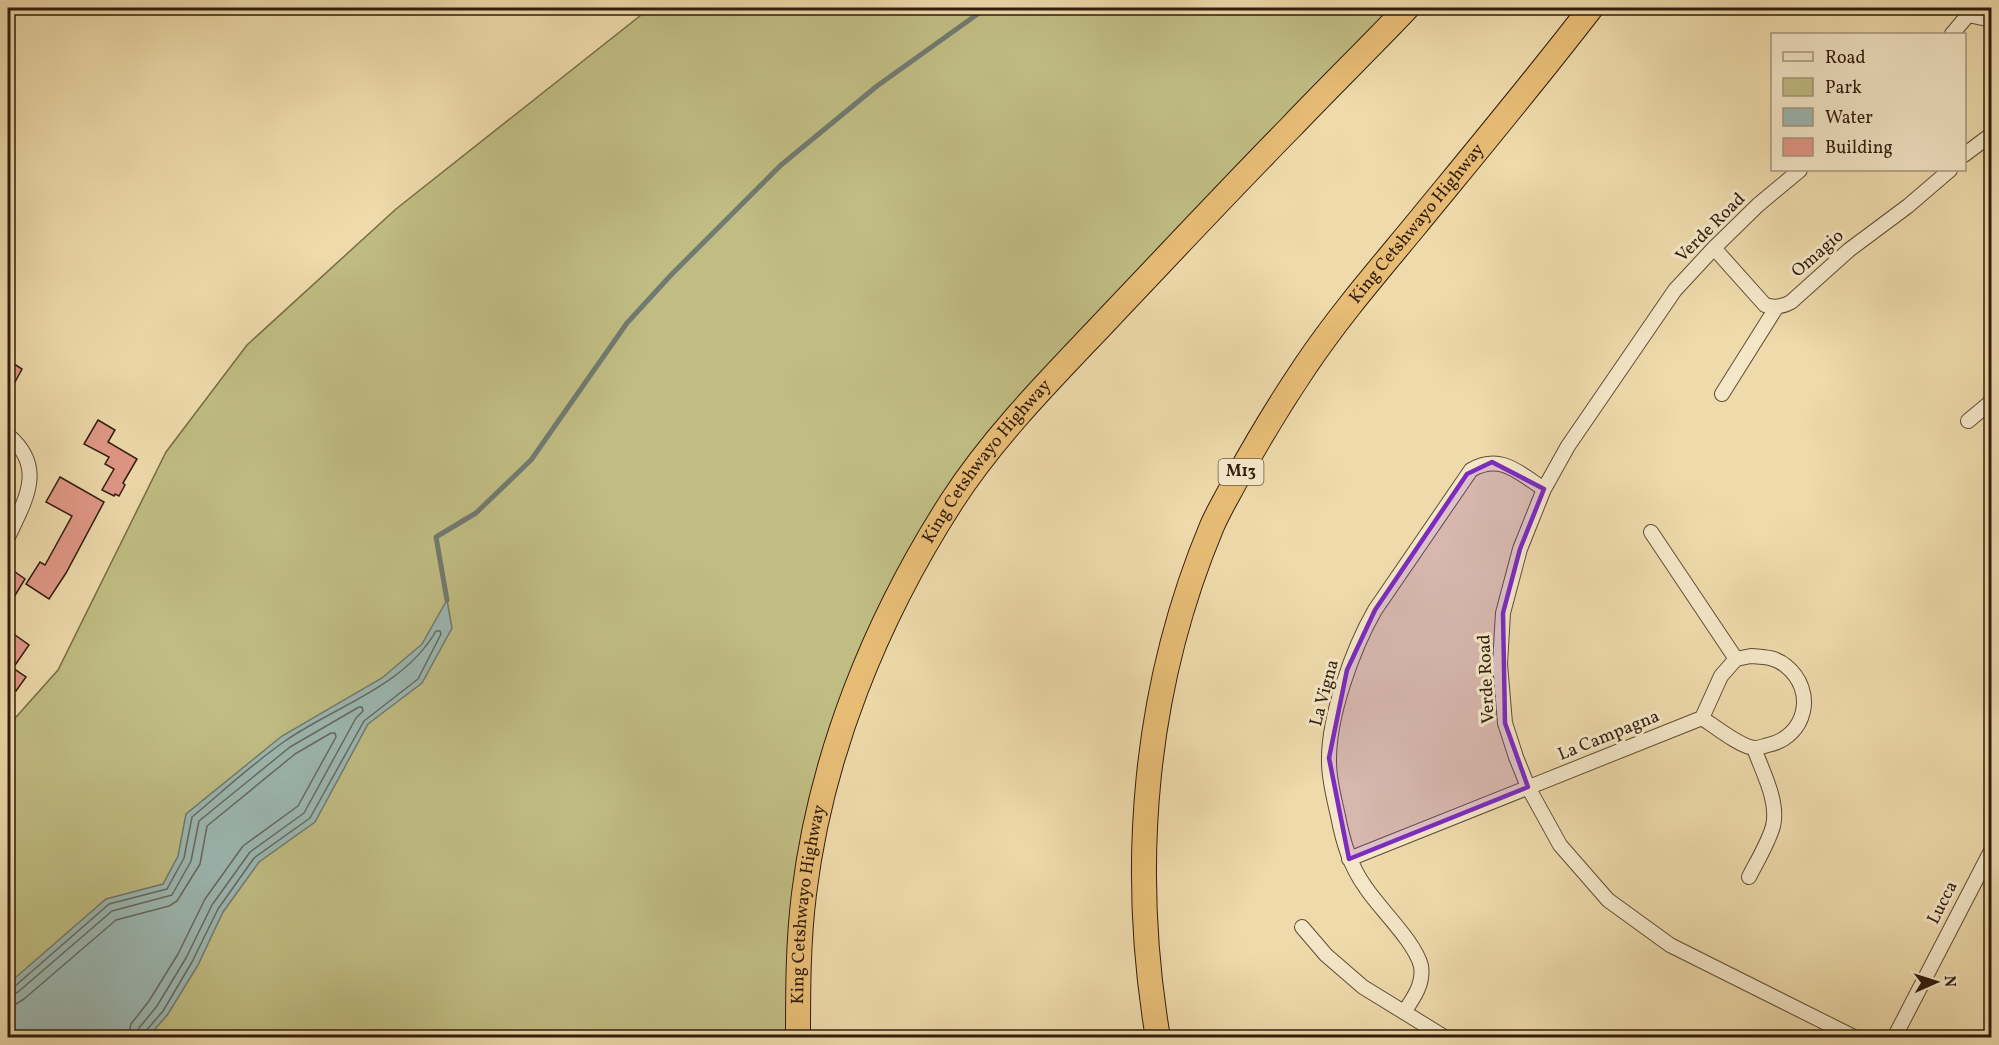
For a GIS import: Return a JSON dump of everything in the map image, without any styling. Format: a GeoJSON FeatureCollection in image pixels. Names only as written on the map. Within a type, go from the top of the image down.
{"type":"FeatureCollection","features":[{"type":"Feature","properties":{"kind":"highway","name":"King Cetshwayo Highway"},"geometry":{"type":"LineString","coordinates":[[798,1038],[798,978],[804,894],[814,834],[828,773],[856,688],[903,584],[928,540],[954,498],[1014,421],[1283,135],[1407,8]]}},
{"type":"Feature","properties":{"kind":"highway","name":"King Cetshwayo Highway"},"geometry":{"type":"LineString","coordinates":[[1158,1038],[1151,997],[1144,906],[1145,816],[1149,766],[1154,724],[1166,668],[1196,568],[1213,523],[1260,435],[1306,364],[1352,302],[1591,8]]}},
{"type":"Feature","properties":{"kind":"street"},"geometry":{"type":"LineString","coordinates":[[1953,33],[1971,11],[1992,20]]}},
{"type":"Feature","properties":{"kind":"street"},"geometry":{"type":"LineString","coordinates":[[1966,154],[1992,134]]}},
{"type":"Feature","properties":{"kind":"street","name":"Verde Road"},"geometry":{"type":"LineString","coordinates":[[1799,171],[1783,182],[1714,248],[1675,290],[1568,446],[1544,489],[1520,549],[1503,613],[1500,664],[1505,723],[1528,788],[1560,846],[1608,900],[1670,945],[1856,1038]]}},
{"type":"Feature","properties":{"kind":"street","name":"Omagio"},"geometry":{"type":"LineString","coordinates":[[1776,308],[1791,302],[1849,250],[1908,206],[1949,171]]}},
{"type":"Feature","properties":{"kind":"street"},"geometry":{"type":"LineString","coordinates":[[1714,248],[1765,305],[1776,308],[1722,394]]}},
{"type":"Feature","properties":{"kind":"street"},"geometry":{"type":"LineString","coordinates":[[1968,421],[1992,401]]}},
{"type":"Feature","properties":{"kind":"street"},"geometry":{"type":"LineString","coordinates":[[8,435],[23,449],[30,467],[28,488],[8,537]]}},
{"type":"Feature","properties":{"kind":"street","name":"La Vigna"},"geometry":{"type":"LineString","coordinates":[[1404,1012],[1416,995],[1421,968],[1411,946],[1365,887],[1349,859],[1330,782],[1331,736],[1347,670],[1365,627],[1471,470],[1486,463],[1497,462],[1544,489]]}},
{"type":"Feature","properties":{"kind":"street"},"geometry":{"type":"LineString","coordinates":[[1651,532],[1736,659]]}},
{"type":"Feature","properties":{"kind":"street"},"geometry":{"type":"LineString","coordinates":[[1767,657],[1779,661],[1794,674],[1803,696],[1803,715],[1791,735],[1783,741],[1754,748],[1744,746],[1702,718],[1721,676],[1736,659],[1767,657]]}},
{"type":"Feature","properties":{"kind":"street","name":"La Campagna"},"geometry":{"type":"LineString","coordinates":[[1349,859],[1702,718]]}},
{"type":"Feature","properties":{"kind":"street"},"geometry":{"type":"LineString","coordinates":[[1749,877],[1768,838],[1774,814],[1771,796],[1754,748]]}},
{"type":"Feature","properties":{"kind":"street","name":"Lucca"},"geometry":{"type":"LineString","coordinates":[[1894,1038],[1992,849]]}},
{"type":"Feature","properties":{"kind":"street"},"geometry":{"type":"LineString","coordinates":[[1302,927],[1343,972],[1363,987],[1446,1038]]}},
{"type":"Feature","properties":{"kind":"highlighted area"},"geometry":{"type":"Polygon","coordinates":[[[1492,462],[1544,489],[1520,549],[1503,613],[1505,723],[1528,787],[1349,859],[1329,758],[1347,670],[1375,610],[1467,474],[1492,462]]]}},
{"type":"Feature","properties":{"kind":"green space"},"geometry":{"type":"Polygon","coordinates":[[[650,8],[1407,8],[954,498],[828,773],[798,1037],[8,1037],[8,726],[58,670],[166,452],[247,345],[396,209],[650,8]]]}},
{"type":"Feature","properties":{"kind":"water"},"geometry":{"type":"Polygon","coordinates":[[[447,600],[452,628],[422,683],[368,724],[315,822],[259,862],[223,912],[198,965],[168,1014],[148,1037],[8,1037],[8,984],[106,899],[163,884],[178,856],[186,814],[282,736],[382,678],[422,644],[447,600]]]}},
{"type":"Feature","properties":{"kind":"building"},"geometry":{"type":"Polygon","coordinates":[[[8,360],[22,369],[8,395],[8,360]]]}},
{"type":"Feature","properties":{"kind":"building"},"geometry":{"type":"Polygon","coordinates":[[[98,420],[115,430],[108,442],[137,459],[123,483],[125,485],[119,496],[102,490],[114,469],[105,464],[109,457],[84,444],[98,420]]]}},
{"type":"Feature","properties":{"kind":"building"},"geometry":{"type":"Polygon","coordinates":[[[60,477],[104,502],[66,573],[49,599],[26,584],[40,562],[45,565],[72,516],[46,502],[60,477]]]}},
{"type":"Feature","properties":{"kind":"building"},"geometry":{"type":"Polygon","coordinates":[[[8,567],[25,579],[8,607],[8,567]]]}},
{"type":"Feature","properties":{"kind":"building"},"geometry":{"type":"Polygon","coordinates":[[[8,630],[29,645],[13,668],[26,677],[16,691],[8,685],[8,630]]]}},
{"type":"Feature","properties":{"kind":"waterway"},"geometry":{"type":"LineString","coordinates":[[447,600],[436,537],[476,513],[531,460],[627,323],[671,275],[781,165],[877,86],[986,8]]}}]}
